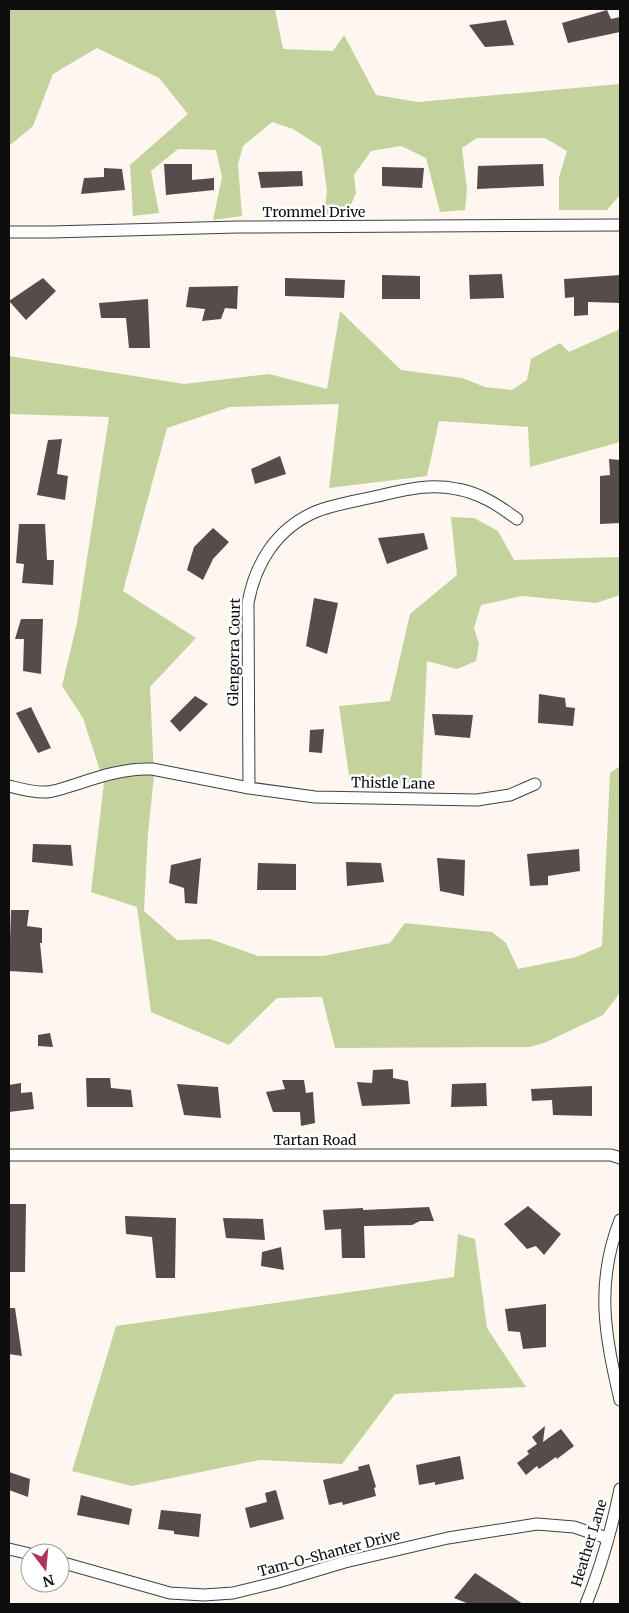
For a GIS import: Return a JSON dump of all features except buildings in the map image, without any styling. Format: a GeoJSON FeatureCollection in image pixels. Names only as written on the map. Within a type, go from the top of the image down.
{"type":"FeatureCollection","features":[{"type":"Feature","properties":{"kind":"street","name":"Trommel Drive"},"geometry":{"type":"LineString","coordinates":[[9,232],[247,227],[620,225]]}},
{"type":"Feature","properties":{"kind":"street","name":"Glengorra Court"},"geometry":{"type":"LineString","coordinates":[[249,788],[248,604],[259,564],[281,535],[315,512],[333,506],[415,488],[437,486],[476,494],[496,503],[517,519]]}},
{"type":"Feature","properties":{"kind":"street"},"geometry":{"type":"LineString","coordinates":[[9,786],[31,792],[47,792],[63,789],[121,770],[141,768],[249,788]]}},
{"type":"Feature","properties":{"kind":"street","name":"Thistle Lane"},"geometry":{"type":"LineString","coordinates":[[249,788],[315,797],[477,800],[510,795],[535,784]]}},
{"type":"Feature","properties":{"kind":"street","name":"Tartan Road"},"geometry":{"type":"LineString","coordinates":[[9,1155],[611,1155],[620,1158]]}},
{"type":"Feature","properties":{"kind":"street"},"geometry":{"type":"LineString","coordinates":[[620,1220],[608,1262],[604,1291],[608,1350],[620,1400]]}},
{"type":"Feature","properties":{"kind":"street","name":"Heather Lane"},"geometry":{"type":"LineString","coordinates":[[586,1604],[596,1580],[615,1514],[620,1489]]}},
{"type":"Feature","properties":{"kind":"street","name":"Tam-O-Shanter Drive"},"geometry":{"type":"LineString","coordinates":[[70,1565],[170,1593],[204,1595],[232,1593],[256,1588],[345,1562],[448,1538],[537,1524],[574,1527],[607,1538]]}},
{"type":"Feature","properties":{"kind":"green space"},"geometry":{"type":"Polygon","coordinates":[[[9,9],[275,9],[283,49],[333,51],[344,35],[376,95],[418,102],[620,84],[620,195],[607,210],[559,210],[559,177],[567,151],[545,138],[477,138],[462,148],[467,189],[465,210],[440,212],[426,158],[401,146],[371,151],[354,175],[356,193],[346,216],[324,214],[327,191],[321,147],[293,129],[272,122],[243,146],[238,164],[242,216],[213,220],[222,177],[216,150],[178,149],[151,171],[159,213],[133,216],[130,165],[188,114],[159,78],[97,48],[53,74],[33,126],[9,146],[9,9]]]}},
{"type":"Feature","properties":{"kind":"green space"},"geometry":{"type":"Polygon","coordinates":[[[340,311],[401,370],[462,378],[485,387],[512,390],[527,380],[531,359],[560,343],[569,352],[620,329],[620,442],[530,467],[528,427],[439,421],[427,476],[329,488],[339,404],[230,407],[167,428],[123,591],[196,638],[150,687],[154,776],[148,833],[144,911],[177,940],[210,939],[258,956],[323,956],[390,943],[405,923],[492,932],[506,943],[518,969],[576,957],[602,946],[610,773],[620,766],[620,993],[603,1015],[544,1043],[530,1047],[335,1048],[322,997],[277,998],[229,1045],[151,1012],[137,907],[91,892],[104,783],[83,718],[62,686],[77,623],[109,417],[9,414],[9,356],[184,384],[269,374],[327,389],[340,311]]]}},
{"type":"Feature","properties":{"kind":"green space"},"geometry":{"type":"Polygon","coordinates":[[[451,517],[474,518],[498,531],[514,560],[620,557],[620,595],[596,603],[522,596],[481,605],[474,628],[479,644],[476,661],[457,669],[427,661],[421,788],[350,782],[339,706],[390,701],[410,614],[457,575],[451,517]]]}},
{"type":"Feature","properties":{"kind":"green space"},"geometry":{"type":"Polygon","coordinates":[[[458,1234],[475,1239],[487,1328],[526,1387],[395,1394],[342,1464],[260,1460],[132,1486],[72,1471],[116,1326],[454,1277],[458,1234]]]}}]}
